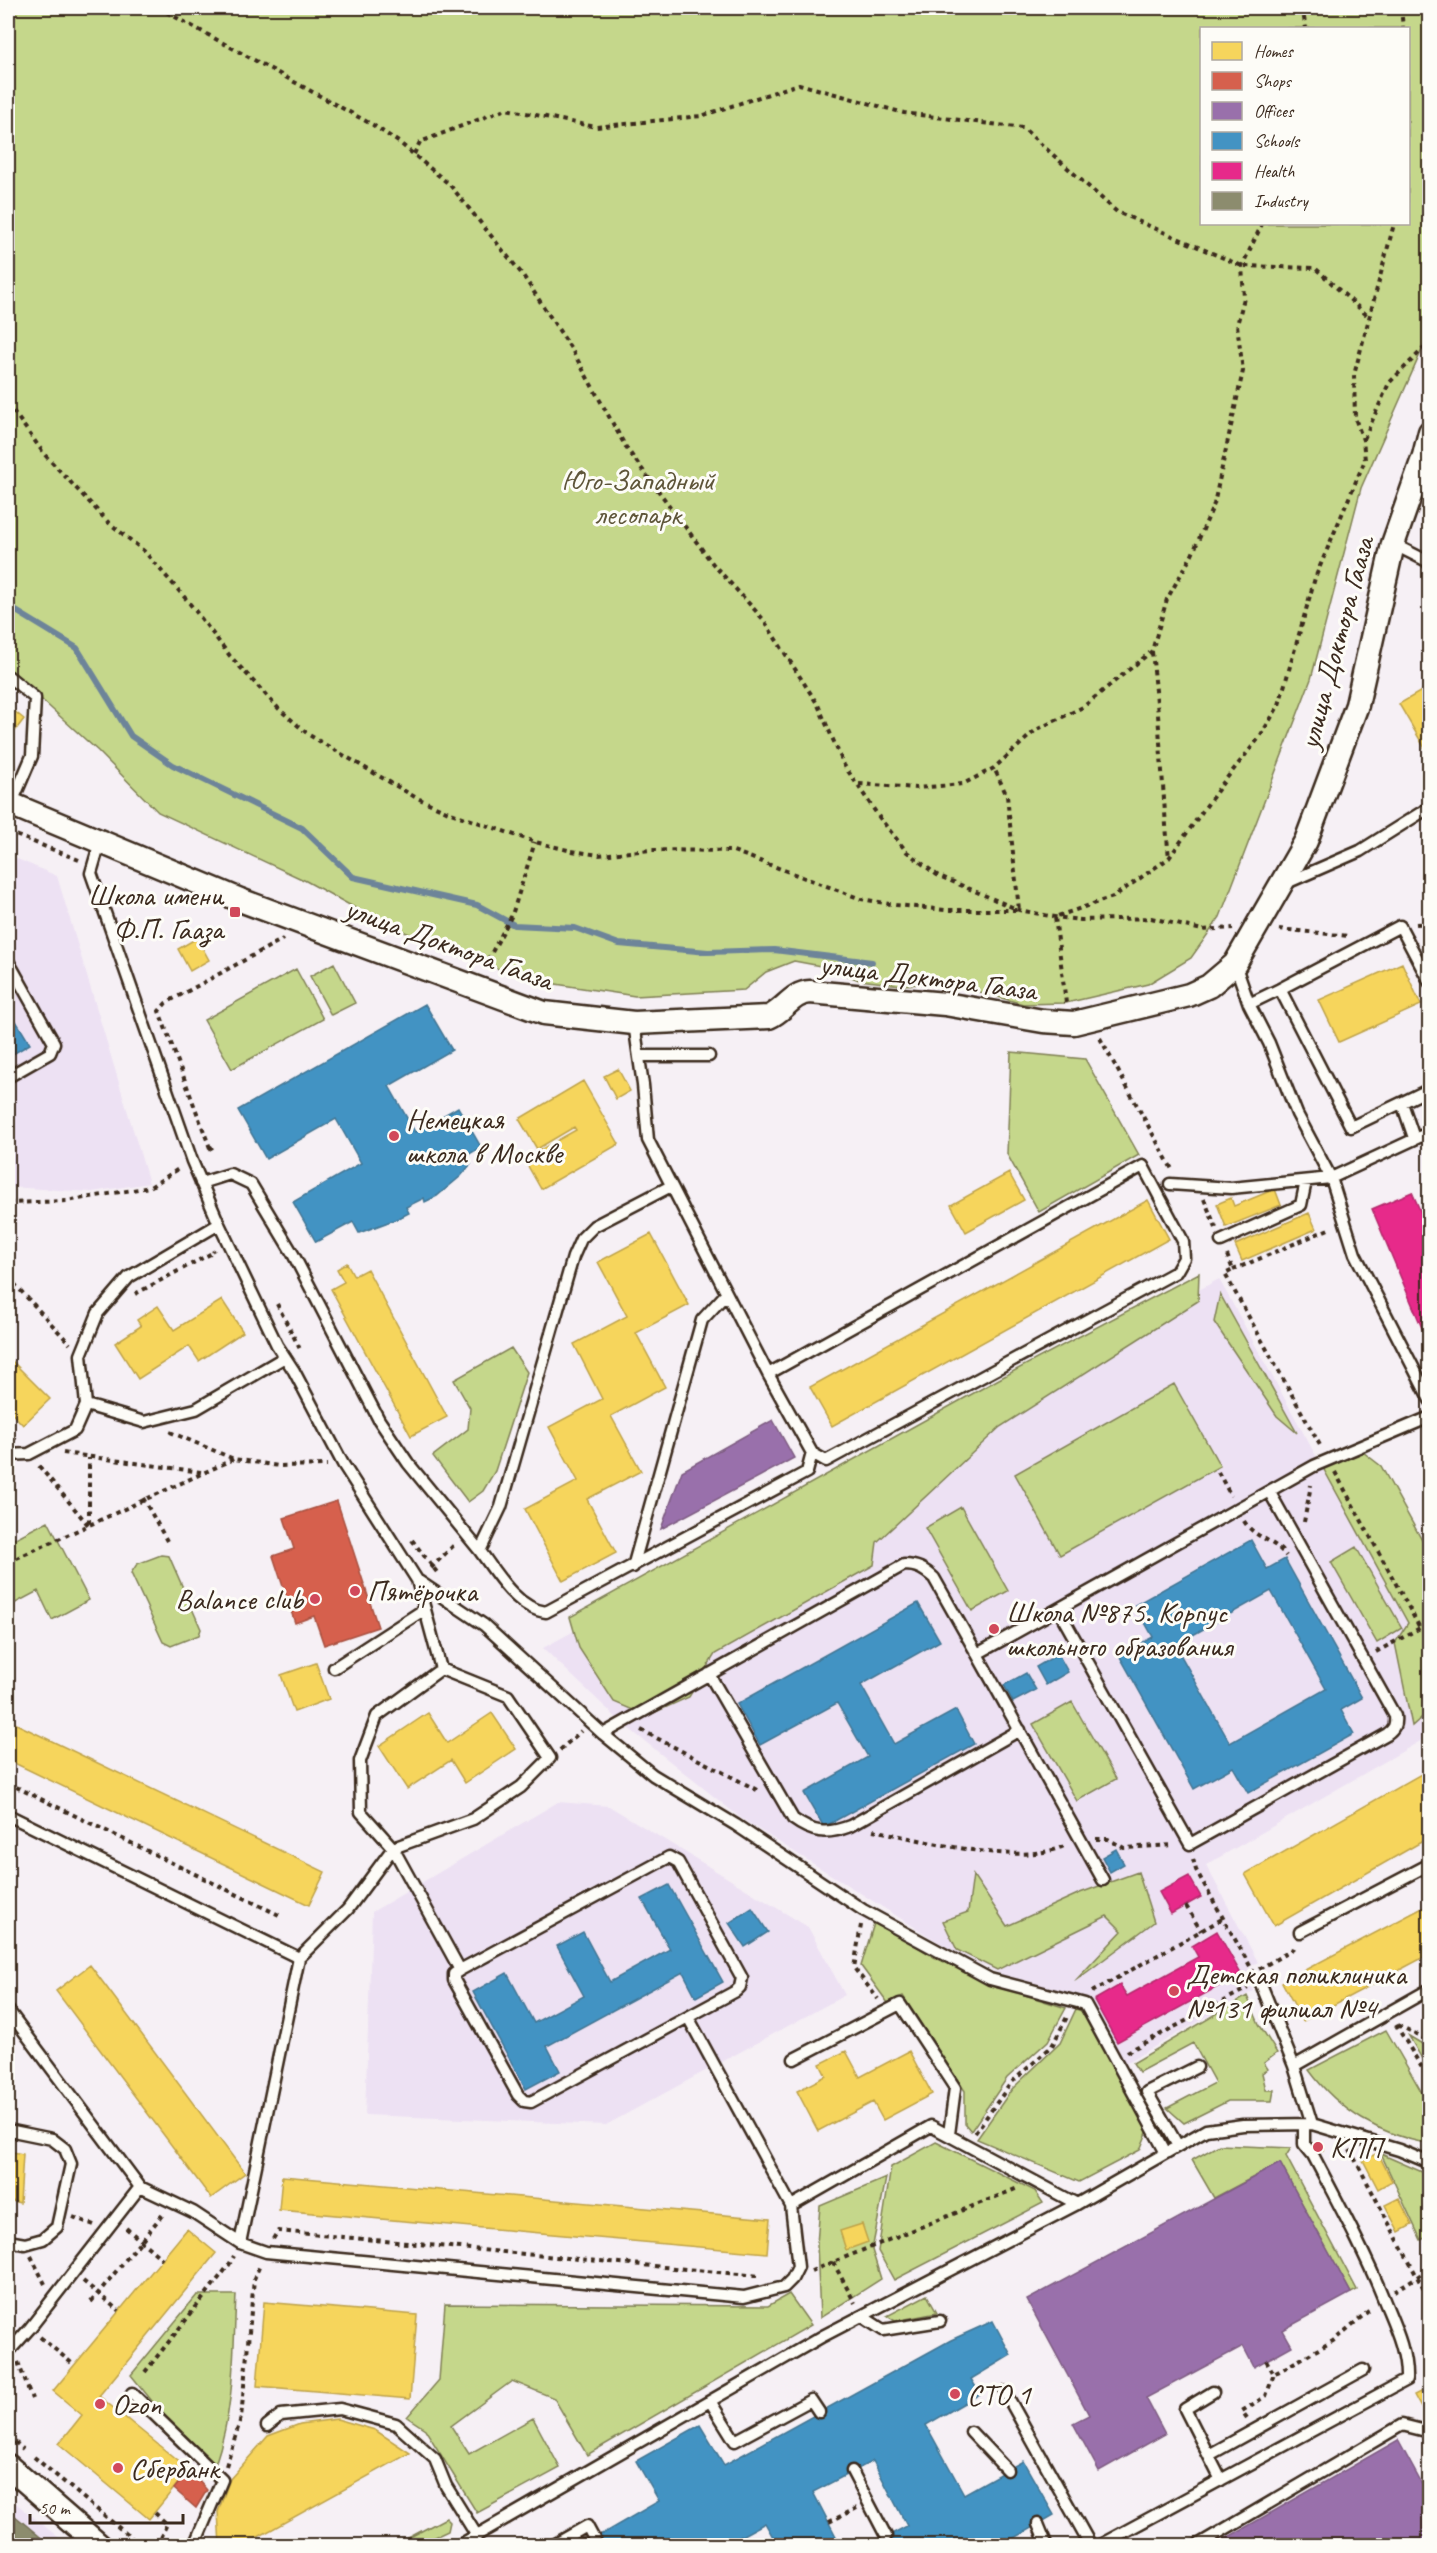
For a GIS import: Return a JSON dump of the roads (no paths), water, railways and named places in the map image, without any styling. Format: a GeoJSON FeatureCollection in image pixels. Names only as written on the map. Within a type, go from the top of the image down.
{"type":"FeatureCollection","features":[{"type":"Feature","properties":{"kind":"street","name":"улица Доктора Гааза"},"geometry":{"type":"LineString","coordinates":[[9,802],[240,900],[544,1013],[634,1023],[769,1017],[780,1012],[800,992],[810,992],[945,1004],[1043,1021],[1074,1023],[1189,995],[1209,986],[1235,964],[1306,842],[1357,705],[1393,544],[1430,432]]}},
{"type":"Feature","properties":{"kind":"street"},"geometry":{"type":"LineString","coordinates":[[8,2466],[100,2546]]}},
{"type":"Feature","properties":{"kind":"lane"},"geometry":{"type":"LineString","coordinates":[[1411,494],[1430,481]]}},
{"type":"Feature","properties":{"kind":"lane"},"geometry":{"type":"LineString","coordinates":[[1393,544],[1427,561],[1430,566]]}},
{"type":"Feature","properties":{"kind":"lane"},"geometry":{"type":"LineString","coordinates":[[8,676],[35,698],[32,756],[9,802]]}},
{"type":"Feature","properties":{"kind":"lane"},"geometry":{"type":"LineString","coordinates":[[1281,886],[1360,852],[1430,807]]}},
{"type":"Feature","properties":{"kind":"lane"},"geometry":{"type":"LineString","coordinates":[[100,842],[91,873],[201,1183],[285,1357],[343,1464],[417,1580],[441,1669]]}},
{"type":"Feature","properties":{"kind":"lane"},"geometry":{"type":"LineString","coordinates":[[1249,1004],[1400,926],[1430,983]]}},
{"type":"Feature","properties":{"kind":"lane"},"geometry":{"type":"LineString","coordinates":[[8,961],[54,1043],[50,1053],[8,1077]]}},
{"type":"Feature","properties":{"kind":"lane"},"geometry":{"type":"LineString","coordinates":[[1235,964],[1249,1004],[1269,1043],[1297,1114],[1331,1178],[1355,1254],[1430,1400]]}},
{"type":"Feature","properties":{"kind":"lane"},"geometry":{"type":"LineString","coordinates":[[1280,989],[1351,1127],[1430,1089]]}},
{"type":"Feature","properties":{"kind":"lane"},"geometry":{"type":"LineString","coordinates":[[634,1023],[648,1140],[768,1374],[812,1454],[826,1461],[1176,1272],[1184,1258],[1183,1240],[1143,1166],[768,1374]]}},
{"type":"Feature","properties":{"kind":"lane"},"geometry":{"type":"LineString","coordinates":[[639,1056],[709,1056]]}},
{"type":"Feature","properties":{"kind":"lane"},"geometry":{"type":"LineString","coordinates":[[1402,1103],[1414,1138]]}},
{"type":"Feature","properties":{"kind":"lane"},"geometry":{"type":"LineString","coordinates":[[1176,1185],[1231,1188],[1331,1178],[1430,1132]]}},
{"type":"Feature","properties":{"kind":"lane"},"geometry":{"type":"LineString","coordinates":[[201,1183],[230,1174],[251,1184],[293,1254],[379,1420],[408,1463],[504,1584],[534,1611],[546,1612],[807,1472],[812,1454]]}},
{"type":"Feature","properties":{"kind":"lane"},"geometry":{"type":"LineString","coordinates":[[1221,1240],[1301,1205],[1306,1181]]}},
{"type":"Feature","properties":{"kind":"lane"},"geometry":{"type":"LineString","coordinates":[[480,1551],[501,1507],[573,1257],[581,1239],[594,1226],[671,1186]]}},
{"type":"Feature","properties":{"kind":"lane"},"geometry":{"type":"LineString","coordinates":[[8,1455],[30,1454],[75,1430],[86,1406],[81,1355],[98,1314],[129,1277],[219,1224]]}},
{"type":"Feature","properties":{"kind":"lane"},"geometry":{"type":"LineString","coordinates":[[633,1567],[702,1320],[726,1293]]}},
{"type":"Feature","properties":{"kind":"lane"},"geometry":{"type":"LineString","coordinates":[[86,1406],[144,1422],[196,1409],[285,1357]]}},
{"type":"Feature","properties":{"kind":"lane"},"geometry":{"type":"LineString","coordinates":[[977,1654],[1314,1466],[1430,1417]]}},
{"type":"Feature","properties":{"kind":"lane"},"geometry":{"type":"LineString","coordinates":[[1058,1609],[1190,1844],[1393,1730],[1396,1723],[1395,1716],[1269,1491]]}},
{"type":"Feature","properties":{"kind":"lane"},"geometry":{"type":"LineString","coordinates":[[603,1734],[904,1565],[914,1565],[924,1569],[934,1578],[1103,1880]]}},
{"type":"Feature","properties":{"kind":"lane"},"geometry":{"type":"LineString","coordinates":[[417,1580],[484,1625],[603,1734],[653,1775],[736,1825],[863,1910],[990,1979],[1085,2004],[1166,2153]]}},
{"type":"Feature","properties":{"kind":"lane"},"geometry":{"type":"LineString","coordinates":[[334,1668],[425,1609]]}},
{"type":"Feature","properties":{"kind":"lane"},"geometry":{"type":"LineString","coordinates":[[240,2243],[299,1958],[348,1908],[393,1848],[473,1819],[521,1787],[550,1758],[508,1696],[441,1669]]}},
{"type":"Feature","properties":{"kind":"lane"},"geometry":{"type":"LineString","coordinates":[[441,1669],[377,1716],[360,1761],[361,1812],[393,1848],[460,1970]]}},
{"type":"Feature","properties":{"kind":"lane"},"geometry":{"type":"LineString","coordinates":[[709,1674],[782,1802],[793,1819],[806,1829],[828,1832],[850,1826],[1020,1730]]}},
{"type":"Feature","properties":{"kind":"lane"},"geometry":{"type":"LineString","coordinates":[[8,1815],[299,1958]]}},
{"type":"Feature","properties":{"kind":"lane"},"geometry":{"type":"LineString","coordinates":[[664,1858],[673,1858],[678,1862],[742,1978],[740,1987],[736,1991],[531,2102],[524,2101],[518,2096],[454,1980],[454,1974],[460,1970],[664,1858]]}},
{"type":"Feature","properties":{"kind":"lane"},"geometry":{"type":"LineString","coordinates":[[1300,1932],[1430,1864]]}},
{"type":"Feature","properties":{"kind":"lane"},"geometry":{"type":"LineString","coordinates":[[1098,2546],[1406,2380],[1407,2364],[1403,2346],[1371,2268],[1313,2155],[1304,2144],[1308,2124],[1294,2066],[1260,1983]]}},
{"type":"Feature","properties":{"kind":"lane"},"geometry":{"type":"LineString","coordinates":[[1294,2066],[1430,1989]]}},
{"type":"Feature","properties":{"kind":"lane"},"geometry":{"type":"LineString","coordinates":[[794,2059],[900,2004],[955,2088],[949,2134]]}},
{"type":"Feature","properties":{"kind":"lane"},"geometry":{"type":"LineString","coordinates":[[8,2010],[140,2187],[194,2212],[240,2243],[266,2252],[744,2297],[784,2287],[792,2279],[798,2267],[791,2206],[688,2017]]}},
{"type":"Feature","properties":{"kind":"lane"},"geometry":{"type":"LineString","coordinates":[[1178,2146],[1147,2092],[1197,2067]]}},
{"type":"Feature","properties":{"kind":"lane"},"geometry":{"type":"LineString","coordinates":[[458,2546],[823,2336],[1077,2204],[1206,2130],[1243,2125],[1308,2124],[1399,2150],[1430,2163]]}},
{"type":"Feature","properties":{"kind":"lane"},"geometry":{"type":"LineString","coordinates":[[791,2206],[931,2126],[1077,2204]]}},
{"type":"Feature","properties":{"kind":"lane"},"geometry":{"type":"LineString","coordinates":[[8,2130],[52,2139],[65,2148],[70,2164],[57,2227],[43,2239],[25,2244],[8,2241]]}},
{"type":"Feature","properties":{"kind":"lane"},"geometry":{"type":"LineString","coordinates":[[8,2346],[12,2348],[30,2328],[140,2187]]}},
{"type":"Feature","properties":{"kind":"lane"},"geometry":{"type":"LineString","coordinates":[[863,2317],[884,2330],[940,2321]]}},
{"type":"Feature","properties":{"kind":"lane"},"geometry":{"type":"LineString","coordinates":[[1209,2455],[1363,2370]]}},
{"type":"Feature","properties":{"kind":"lane"},"geometry":{"type":"LineString","coordinates":[[1005,2392],[1091,2546]]}},
{"type":"Feature","properties":{"kind":"lane"},"geometry":{"type":"LineString","coordinates":[[1213,2392],[1185,2409],[1221,2480]]}},
{"type":"Feature","properties":{"kind":"lane"},"geometry":{"type":"LineString","coordinates":[[132,2393],[222,2480],[194,2546]]}},
{"type":"Feature","properties":{"kind":"lane"},"geometry":{"type":"LineString","coordinates":[[710,2402],[735,2441],[811,2400],[819,2412]]}},
{"type":"Feature","properties":{"kind":"lane"},"geometry":{"type":"LineString","coordinates":[[267,2426],[281,2415],[340,2409],[396,2424],[435,2459],[446,2486],[477,2536]]}},
{"type":"Feature","properties":{"kind":"lane"},"geometry":{"type":"LineString","coordinates":[[1196,2546],[1402,2425],[1430,2432]]}},
{"type":"Feature","properties":{"kind":"lane"},"geometry":{"type":"LineString","coordinates":[[971,2432],[1007,2470]]}},
{"type":"Feature","properties":{"kind":"lane"},"geometry":{"type":"LineString","coordinates":[[852,2470],[886,2536]]}},
{"type":"Feature","properties":{"kind":"lane"},"geometry":{"type":"LineString","coordinates":[[1038,2524],[1047,2546]]}},
{"type":"Feature","properties":{"kind":"lane"},"geometry":{"type":"LineString","coordinates":[[552,2546],[587,2526],[594,2540]]}},
{"type":"Feature","properties":{"kind":"lane"},"geometry":{"type":"LineString","coordinates":[[8,2541],[13,2546]]}},
{"type":"Feature","properties":{"kind":"waterway"},"geometry":{"type":"LineString","coordinates":[[8,606],[77,648],[131,736],[173,765],[302,828],[353,877],[477,905],[514,925],[575,928],[619,944],[708,952],[774,950],[872,962]]}},
{"type":"Feature","properties":{"kind":"place","name":"Школа имени Ф.П. Гааза"},"geometry":{"type":"Point","coordinates":[235,912]}},
{"type":"Feature","properties":{"kind":"place","name":"Немецкая школа в Москве"},"geometry":{"type":"Point","coordinates":[394,1136]}},
{"type":"Feature","properties":{"kind":"place","name":"Пятёрочка"},"geometry":{"type":"Point","coordinates":[355,1591]}},
{"type":"Feature","properties":{"kind":"place","name":"Balance club"},"geometry":{"type":"Point","coordinates":[315,1599]}},
{"type":"Feature","properties":{"kind":"place","name":"Школа №875. Корпус школьного образования"},"geometry":{"type":"Point","coordinates":[994,1629]}},
{"type":"Feature","properties":{"kind":"place","name":"Детская поликлиника №131 филиал №4"},"geometry":{"type":"Point","coordinates":[1174,1991]}},
{"type":"Feature","properties":{"kind":"place","name":"КПП"},"geometry":{"type":"Point","coordinates":[1318,2147]}},
{"type":"Feature","properties":{"kind":"place","name":"СТО 1"},"geometry":{"type":"Point","coordinates":[955,2394]}},
{"type":"Feature","properties":{"kind":"place","name":"Ozon"},"geometry":{"type":"Point","coordinates":[100,2404]}},
{"type":"Feature","properties":{"kind":"place","name":"Сбербанк"},"geometry":{"type":"Point","coordinates":[118,2468]}},
{"type":"Feature","properties":{"kind":"park label","name":"Юго-Западный лесопарк"},"geometry":{"type":"Point","coordinates":[638,497]}}]}
